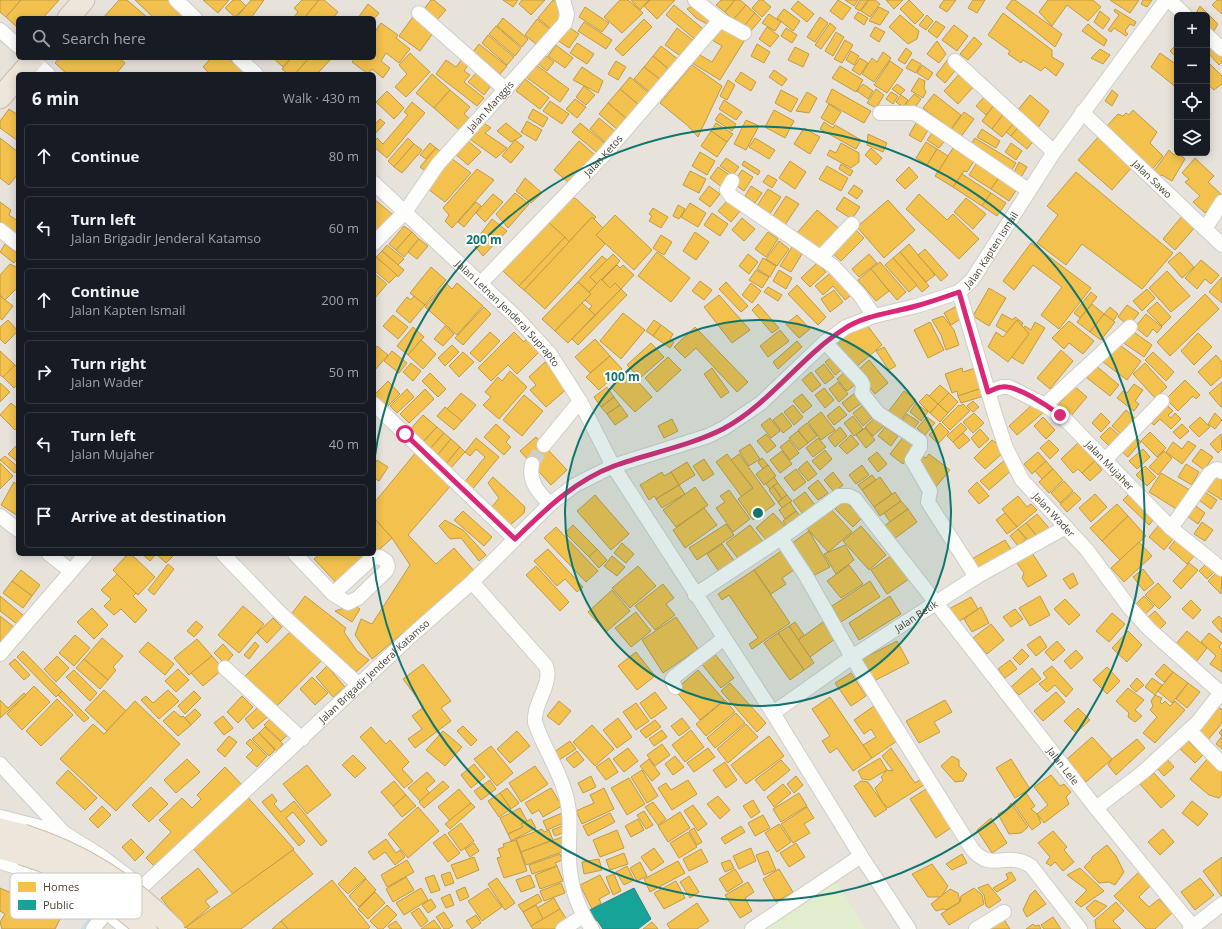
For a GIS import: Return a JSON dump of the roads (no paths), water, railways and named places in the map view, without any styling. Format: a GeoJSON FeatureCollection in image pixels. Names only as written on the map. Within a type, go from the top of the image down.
{"type":"FeatureCollection","features":[{"type":"Feature","properties":{"kind":"highway"},"geometry":{"type":"LineString","coordinates":[[70,16],[84,0]]}},
{"type":"Feature","properties":{"kind":"highway"},"geometry":{"type":"LineString","coordinates":[[0,98],[16,79]]}},
{"type":"Feature","properties":{"kind":"highway"},"geometry":{"type":"LineString","coordinates":[[0,829],[69,873]]}},
{"type":"Feature","properties":{"kind":"highway"},"geometry":{"type":"LineString","coordinates":[[0,848],[22,844],[52,844],[96,866],[106,873]]}},
{"type":"Feature","properties":{"kind":"highway"},"geometry":{"type":"LineString","coordinates":[[142,899],[174,929]]}},
{"type":"Feature","properties":{"kind":"highway"},"geometry":{"type":"LineString","coordinates":[[133,919],[146,929]]}},
{"type":"Feature","properties":{"kind":"street"},"geometry":{"type":"LineString","coordinates":[[176,0],[193,16]]}},
{"type":"Feature","properties":{"kind":"street","name":"Jalan Manggis"},"geometry":{"type":"LineString","coordinates":[[376,241],[405,212],[438,164],[506,90],[565,22],[567,14],[563,0]]}},
{"type":"Feature","properties":{"kind":"street"},"geometry":{"type":"LineString","coordinates":[[695,0],[720,20],[744,33]]}},
{"type":"Feature","properties":{"kind":"street"},"geometry":{"type":"LineString","coordinates":[[1167,0],[1181,12]]}},
{"type":"Feature","properties":{"kind":"street","name":"Jalan Kapten Ismail"},"geometry":{"type":"LineString","coordinates":[[612,466],[708,436],[724,428],[761,403],[825,342],[846,327],[874,316],[916,306],[959,292],[972,280],[1028,190],[1082,112],[1167,0]]}},
{"type":"Feature","properties":{"kind":"street"},"geometry":{"type":"LineString","coordinates":[[419,13],[506,90]]}},
{"type":"Feature","properties":{"kind":"street","name":"Jalan Ketos"},"geometry":{"type":"LineString","coordinates":[[480,284],[603,156],[720,20]]}},
{"type":"Feature","properties":{"kind":"street"},"geometry":{"type":"LineString","coordinates":[[0,30],[16,47]]}},
{"type":"Feature","properties":{"kind":"street"},"geometry":{"type":"LineString","coordinates":[[1210,38],[1222,49]]}},
{"type":"Feature","properties":{"kind":"street"},"geometry":{"type":"LineString","coordinates":[[28,60],[45,72]]}},
{"type":"Feature","properties":{"kind":"street"},"geometry":{"type":"LineString","coordinates":[[240,60],[254,72]]}},
{"type":"Feature","properties":{"kind":"street"},"geometry":{"type":"LineString","coordinates":[[955,61],[1054,152]]}},
{"type":"Feature","properties":{"kind":"street","name":"Jalan Sawo"},"geometry":{"type":"LineString","coordinates":[[1082,112],[1222,245]]}},
{"type":"Feature","properties":{"kind":"street"},"geometry":{"type":"LineString","coordinates":[[880,114],[918,114],[1028,190]]}},
{"type":"Feature","properties":{"kind":"street"},"geometry":{"type":"LineString","coordinates":[[732,181],[727,190],[731,196],[833,266],[860,295],[874,316]]}},
{"type":"Feature","properties":{"kind":"street","name":"Jalan Letnan Jenderal Suprapto"},"geometry":{"type":"LineString","coordinates":[[376,185],[516,318],[550,354],[580,401],[612,466],[723,639],[773,713],[861,856],[909,929]]}},
{"type":"Feature","properties":{"kind":"street"},"geometry":{"type":"LineString","coordinates":[[1205,229],[1222,202]]}},
{"type":"Feature","properties":{"kind":"street"},"geometry":{"type":"LineString","coordinates":[[821,257],[852,224]]}},
{"type":"Feature","properties":{"kind":"street"},"geometry":{"type":"LineString","coordinates":[[0,230],[16,242]]}},
{"type":"Feature","properties":{"kind":"street","name":"Jalan Wader"},"geometry":{"type":"LineString","coordinates":[[959,292],[1006,448],[1022,480],[1087,550],[1129,607],[1149,629],[1221,693]]}},
{"type":"Feature","properties":{"kind":"street"},"geometry":{"type":"LineString","coordinates":[[1046,405],[1130,327]]}},
{"type":"Feature","properties":{"kind":"street"},"geometry":{"type":"LineString","coordinates":[[825,342],[861,381],[863,385],[862,393],[875,411],[920,442],[920,447],[912,460],[930,491],[928,502],[976,577]]}},
{"type":"Feature","properties":{"kind":"street","name":"Jalan Mujaher"},"geometry":{"type":"LineString","coordinates":[[988,392],[1002,386],[1009,387],[1046,405],[1066,420],[1171,528],[1222,569]]}},
{"type":"Feature","properties":{"kind":"street"},"geometry":{"type":"LineString","coordinates":[[544,445],[580,401]]}},
{"type":"Feature","properties":{"kind":"street"},"geometry":{"type":"LineString","coordinates":[[1105,460],[1162,401]]}},
{"type":"Feature","properties":{"kind":"street"},"geometry":{"type":"LineString","coordinates":[[379,418],[515,539]]}},
{"type":"Feature","properties":{"kind":"street"},"geometry":{"type":"LineString","coordinates":[[532,464],[530,472],[532,479],[539,493],[550,504]]}},
{"type":"Feature","properties":{"kind":"street","name":"Jalan Brigadir Jenderal Katamso"},"geometry":{"type":"LineString","coordinates":[[142,887],[412,635],[472,582],[550,504],[575,485],[612,466]]}},
{"type":"Feature","properties":{"kind":"street"},"geometry":{"type":"LineString","coordinates":[[1171,528],[1210,473],[1217,469],[1222,472]]}},
{"type":"Feature","properties":{"kind":"street","name":"Jalan Lele"},"geometry":{"type":"LineString","coordinates":[[695,595],[781,538],[839,496],[849,496],[859,503],[1096,808],[1192,928]]}},
{"type":"Feature","properties":{"kind":"street"},"geometry":{"type":"LineString","coordinates":[[0,516],[16,528]]}},
{"type":"Feature","properties":{"kind":"street","name":"Jalan Betik"},"geometry":{"type":"LineString","coordinates":[[773,713],[852,657],[976,577],[1066,527]]}},
{"type":"Feature","properties":{"kind":"street"},"geometry":{"type":"LineString","coordinates":[[781,538],[806,576],[852,657],[976,855],[985,861],[1009,859],[1023,861],[1031,866],[1080,929]]}},
{"type":"Feature","properties":{"kind":"street"},"geometry":{"type":"LineString","coordinates":[[52,556],[71,571]]}},
{"type":"Feature","properties":{"kind":"street"},"geometry":{"type":"LineString","coordinates":[[0,654],[84,556]]}},
{"type":"Feature","properties":{"kind":"street"},"geometry":{"type":"LineString","coordinates":[[225,556],[280,613],[359,685]]}},
{"type":"Feature","properties":{"kind":"street"},"geometry":{"type":"LineString","coordinates":[[297,556],[333,594],[348,603],[358,598],[386,571],[388,567],[386,561],[380,557],[372,558],[333,594]]}},
{"type":"Feature","properties":{"kind":"street"},"geometry":{"type":"LineString","coordinates":[[354,574],[368,588]]}},
{"type":"Feature","properties":{"kind":"street"},"geometry":{"type":"LineString","coordinates":[[472,582],[548,670],[545,684],[534,715],[535,722],[564,788],[570,822],[570,870],[573,888],[583,916],[592,929]]}},
{"type":"Feature","properties":{"kind":"street"},"geometry":{"type":"LineString","coordinates":[[675,687],[672,680],[674,677],[723,639]]}},
{"type":"Feature","properties":{"kind":"street"},"geometry":{"type":"LineString","coordinates":[[225,668],[302,739]]}},
{"type":"Feature","properties":{"kind":"street"},"geometry":{"type":"LineString","coordinates":[[1096,808],[1142,773],[1189,730],[1204,716],[1221,693]]}},
{"type":"Feature","properties":{"kind":"street"},"geometry":{"type":"LineString","coordinates":[[1189,730],[1222,764]]}},
{"type":"Feature","properties":{"kind":"street"},"geometry":{"type":"LineString","coordinates":[[0,764],[64,833],[101,856],[123,873]]}},
{"type":"Feature","properties":{"kind":"street"},"geometry":{"type":"LineString","coordinates":[[0,817],[64,833]]}},
{"type":"Feature","properties":{"kind":"street"},"geometry":{"type":"LineString","coordinates":[[61,873],[64,833]]}},
{"type":"Feature","properties":{"kind":"street"},"geometry":{"type":"LineString","coordinates":[[752,929],[861,856]]}},
{"type":"Feature","properties":{"kind":"street"},"geometry":{"type":"LineString","coordinates":[[0,862],[36,873]]}},
{"type":"Feature","properties":{"kind":"street"},"geometry":{"type":"LineString","coordinates":[[142,887],[182,929]]}},
{"type":"Feature","properties":{"kind":"street"},"geometry":{"type":"LineString","coordinates":[[1192,928],[1222,904]]}},
{"type":"Feature","properties":{"kind":"street"},"geometry":{"type":"LineString","coordinates":[[976,929],[1004,912]]}},
{"type":"Feature","properties":{"kind":"street"},"geometry":{"type":"LineString","coordinates":[[563,929],[583,916]]}},
{"type":"Feature","properties":{"kind":"street"},"geometry":{"type":"LineString","coordinates":[[93,929],[101,919]]}},
{"type":"Feature","properties":{"kind":"street"},"geometry":{"type":"LineString","coordinates":[[116,919],[127,929]]}},
{"type":"Feature","properties":{"kind":"waterway"},"geometry":{"type":"LineString","coordinates":[[83,929],[91,919]]}},
{"type":"Feature","properties":{"kind":"tunnel"},"geometry":{"type":"LineString","coordinates":[[532,464],[544,445]]}}]}
